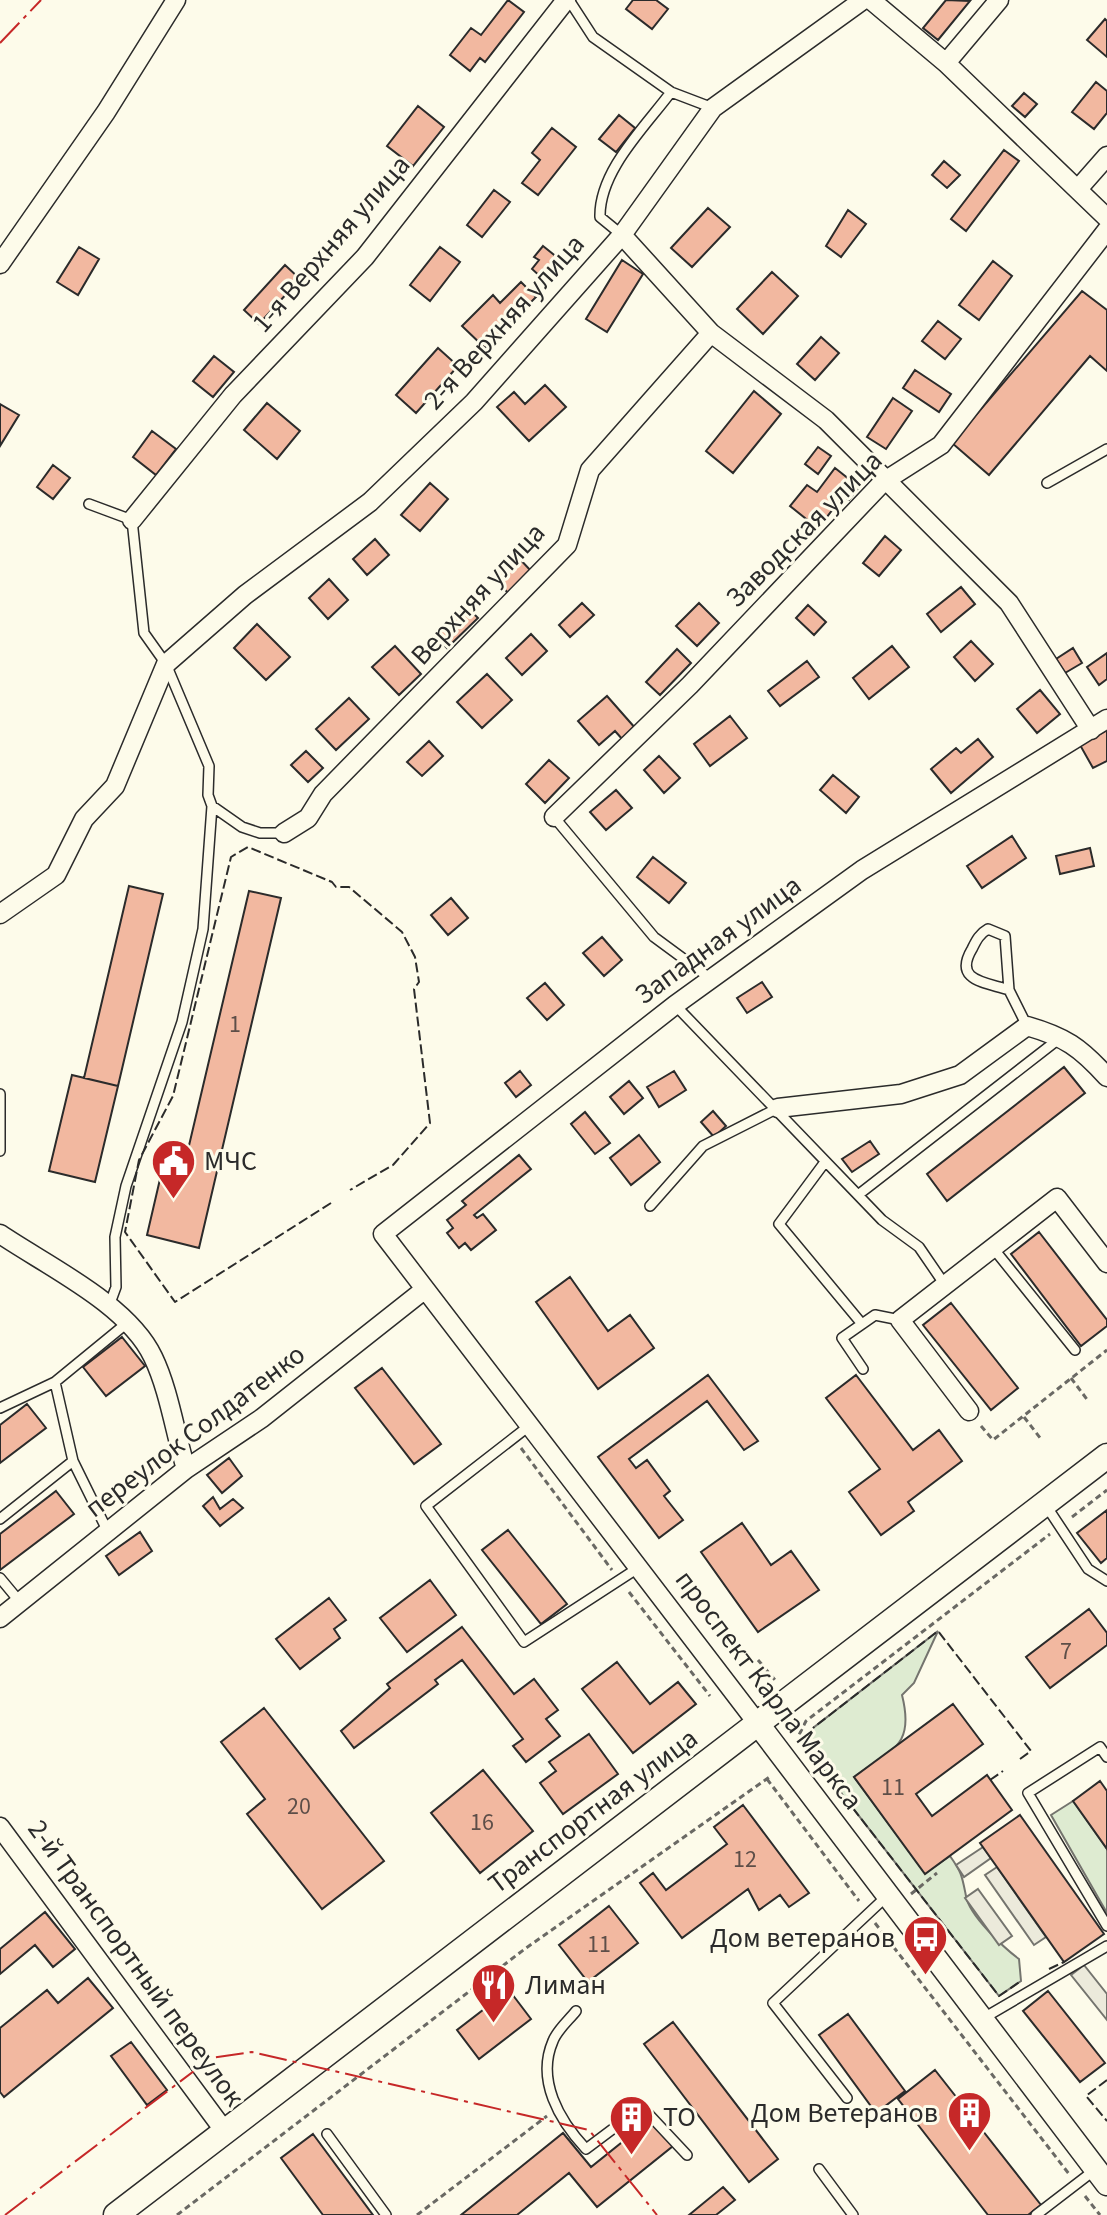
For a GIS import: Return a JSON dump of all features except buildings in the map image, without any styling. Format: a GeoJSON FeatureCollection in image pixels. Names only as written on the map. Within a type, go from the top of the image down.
{"type":"FeatureCollection","features":[{"type":"Feature","properties":{"kind":"main road","name":"Транспортная улица"},"geometry":{"type":"LineString","coordinates":[[129,2211],[577,1860],[1107,1456]]}},
{"type":"Feature","properties":{"kind":"street"},"geometry":{"type":"LineString","coordinates":[[0,264],[106,112],[176,0]]}},
{"type":"Feature","properties":{"kind":"street","name":"1-я Верхняя улица"},"geometry":{"type":"LineString","coordinates":[[132,520],[233,395],[365,257],[568,0]]}},
{"type":"Feature","properties":{"kind":"street","name":"2-я Верхняя улица"},"geometry":{"type":"LineString","coordinates":[[166,664],[245,595],[370,502],[474,402],[622,235],[713,108],[863,0]]}},
{"type":"Feature","properties":{"kind":"street"},"geometry":{"type":"LineString","coordinates":[[871,0],[946,63],[1107,218]]}},
{"type":"Feature","properties":{"kind":"street"},"geometry":{"type":"LineString","coordinates":[[946,63],[999,0]]}},
{"type":"Feature","properties":{"kind":"street"},"geometry":{"type":"LineString","coordinates":[[1078,189],[1107,156]]}},
{"type":"Feature","properties":{"kind":"street","name":"Заводская улица"},"geometry":{"type":"LineString","coordinates":[[554,817],[690,685],[883,482],[941,445],[1107,230]]}},
{"type":"Feature","properties":{"kind":"street"},"geometry":{"type":"LineString","coordinates":[[622,235],[711,333],[826,420],[883,482],[1009,603],[1091,730]]}},
{"type":"Feature","properties":{"kind":"street","name":"Верхняя улица"},"geometry":{"type":"LineString","coordinates":[[284,833],[308,818],[323,794],[567,545],[590,470],[711,333]]}},
{"type":"Feature","properties":{"kind":"street"},"geometry":{"type":"LineString","coordinates":[[0,914],[56,875],[84,819],[115,786],[166,664]]}},
{"type":"Feature","properties":{"kind":"street","name":"Западная улица"},"geometry":{"type":"LineString","coordinates":[[383,1234],[675,1005],[862,870],[1107,719]]}},
{"type":"Feature","properties":{"kind":"street"},"geometry":{"type":"LineString","coordinates":[[778,1108],[901,1094],[960,1075],[1027,1026],[1062,1036],[1088,1056],[1107,1077]]}},
{"type":"Feature","properties":{"kind":"street"},"geometry":{"type":"LineString","coordinates":[[969,1411],[900,1320],[1057,1198],[1107,1263]]}},
{"type":"Feature","properties":{"kind":"street","name":"проспект Карла Маркса"},"geometry":{"type":"LineString","coordinates":[[383,1234],[758,1724],[898,1896],[982,2019],[1101,2176]]}},
{"type":"Feature","properties":{"kind":"street"},"geometry":{"type":"LineString","coordinates":[[3,1241],[109,1306],[127,1323],[153,1356],[186,1469]]}},
{"type":"Feature","properties":{"kind":"street","name":"переулок Солдатенко"},"geometry":{"type":"LineString","coordinates":[[0,1618],[186,1469],[262,1418],[424,1290]]}},
{"type":"Feature","properties":{"kind":"street","name":"2-й Транспортный переулок"},"geometry":{"type":"LineString","coordinates":[[0,1827],[226,2133]]}},
{"type":"Feature","properties":{"kind":"lane"},"geometry":{"type":"LineString","coordinates":[[568,0],[593,37],[671,92],[713,108]]}},
{"type":"Feature","properties":{"kind":"lane"},"geometry":{"type":"LineString","coordinates":[[622,235],[600,217],[600,201],[610,177],[671,92]]}},
{"type":"Feature","properties":{"kind":"lane"},"geometry":{"type":"LineString","coordinates":[[1047,483],[1107,449]]}},
{"type":"Feature","properties":{"kind":"lane"},"geometry":{"type":"LineString","coordinates":[[89,504],[132,520],[144,633],[166,664],[209,766],[208,795],[212,806],[203,929],[182,1022],[126,1186],[115,1237],[116,1287],[109,1306]]}},
{"type":"Feature","properties":{"kind":"lane"},"geometry":{"type":"LineString","coordinates":[[212,806],[242,827],[260,833],[284,833]]}},
{"type":"Feature","properties":{"kind":"lane"},"geometry":{"type":"LineString","coordinates":[[554,817],[654,937],[711,979]]}},
{"type":"Feature","properties":{"kind":"lane"},"geometry":{"type":"LineString","coordinates":[[1009,990],[970,977],[965,969],[973,946],[988,929],[1005,936],[1009,990],[1027,1026]]}},
{"type":"Feature","properties":{"kind":"lane"},"geometry":{"type":"LineString","coordinates":[[675,1005],[778,1108],[882,1220],[919,1247],[945,1285]]}},
{"type":"Feature","properties":{"kind":"lane"},"geometry":{"type":"LineString","coordinates":[[858,1195],[1062,1036]]}},
{"type":"Feature","properties":{"kind":"lane"},"geometry":{"type":"LineString","coordinates":[[0,1094],[0,1151]]}},
{"type":"Feature","properties":{"kind":"lane"},"geometry":{"type":"LineString","coordinates":[[650,1206],[703,1146],[778,1108]]}},
{"type":"Feature","properties":{"kind":"lane"},"geometry":{"type":"LineString","coordinates":[[825,1162],[779,1224],[862,1324]]}},
{"type":"Feature","properties":{"kind":"lane"},"geometry":{"type":"LineString","coordinates":[[993,1248],[1075,1350]]}},
{"type":"Feature","properties":{"kind":"lane"},"geometry":{"type":"LineString","coordinates":[[863,1369],[842,1338],[875,1315],[900,1320]]}},
{"type":"Feature","properties":{"kind":"lane"},"geometry":{"type":"LineString","coordinates":[[0,1408],[55,1382],[127,1323]]}},
{"type":"Feature","properties":{"kind":"lane"},"geometry":{"type":"LineString","coordinates":[[55,1382],[73,1461],[108,1532]]}},
{"type":"Feature","properties":{"kind":"lane"},"geometry":{"type":"LineString","coordinates":[[529,1426],[426,1506],[524,1642],[638,1568]]}},
{"type":"Feature","properties":{"kind":"lane"},"geometry":{"type":"LineString","coordinates":[[0,1519],[73,1461]]}},
{"type":"Feature","properties":{"kind":"lane"},"geometry":{"type":"LineString","coordinates":[[1045,1504],[1088,1569],[1107,1581]]}},
{"type":"Feature","properties":{"kind":"lane"},"geometry":{"type":"LineString","coordinates":[[0,1578],[20,1602]]}},
{"type":"Feature","properties":{"kind":"lane"},"geometry":{"type":"LineString","coordinates":[[1107,1757],[1100,1747],[1028,1793],[1107,1926]]}},
{"type":"Feature","properties":{"kind":"lane"},"geometry":{"type":"LineString","coordinates":[[847,2098],[773,2003],[868,1914],[898,1896]]}},
{"type":"Feature","properties":{"kind":"lane"},"geometry":{"type":"LineString","coordinates":[[982,2019],[1107,1946]]}},
{"type":"Feature","properties":{"kind":"lane"},"geometry":{"type":"LineString","coordinates":[[576,2011],[553,2039],[546,2068],[551,2097],[572,2134],[586,2149],[642,2107],[687,2155]]}},
{"type":"Feature","properties":{"kind":"lane"},"geometry":{"type":"LineString","coordinates":[[327,2134],[386,2215]]}},
{"type":"Feature","properties":{"kind":"lane"},"geometry":{"type":"LineString","coordinates":[[819,2169],[853,2215]]}},
{"type":"Feature","properties":{"kind":"lane"},"geometry":{"type":"LineString","coordinates":[[1036,2215],[1076,2184],[1101,2176]]}},
{"type":"Feature","properties":{"kind":"path"},"geometry":{"type":"LineString","coordinates":[[969,1411],[993,1440],[1107,1350]]}},
{"type":"Feature","properties":{"kind":"path"},"geometry":{"type":"LineString","coordinates":[[1071,1378],[1089,1402]]}},
{"type":"Feature","properties":{"kind":"path"},"geometry":{"type":"LineString","coordinates":[[1023,1416],[1041,1439]]}},
{"type":"Feature","properties":{"kind":"path"},"geometry":{"type":"LineString","coordinates":[[806,1721],[1107,1490]]}},
{"type":"Feature","properties":{"kind":"path"},"geometry":{"type":"LineString","coordinates":[[758,1660],[775,1680]]}},
{"type":"Feature","properties":{"kind":"path"},"geometry":{"type":"LineString","coordinates":[[177,2215],[526,1948],[766,1778],[1100,2215]]}},
{"type":"Feature","properties":{"kind":"path"},"geometry":{"type":"LineString","coordinates":[[898,1896],[937,1873]]}},
{"type":"Feature","properties":{"kind":"path"},"geometry":{"type":"LineString","coordinates":[[417,2215],[558,2109]]}},
{"type":"Feature","properties":{"kind":"green space"},"geometry":{"type":"Polygon","coordinates":[[[938,1631],[914,1683],[902,1695],[905,1712],[903,1736],[889,1752],[854,1777],[925,1873],[950,1856],[961,1875],[973,1912],[996,1939],[1019,1959],[1021,1981],[999,1996],[810,1753],[807,1739],[813,1728],[938,1631]]]}},
{"type":"Feature","properties":{"kind":"green space"},"geometry":{"type":"Polygon","coordinates":[[[1073,1801],[1107,1849],[1107,1913],[1051,1815],[1073,1801]]]}},
{"type":"Feature","properties":{"kind":"shaded area"},"geometry":{"type":"Polygon","coordinates":[[[983,1847],[991,1858],[964,1877],[956,1865],[983,1847]]]}},
{"type":"Feature","properties":{"kind":"shaded area"},"geometry":{"type":"Polygon","coordinates":[[[997,1867],[1046,1937],[1034,1945],[985,1875],[997,1867]]]}},
{"type":"Feature","properties":{"kind":"shaded area"},"geometry":{"type":"Polygon","coordinates":[[[978,1889],[1012,1936],[999,1945],[965,1898],[978,1889]]]}},
{"type":"Feature","properties":{"kind":"shaded area"},"geometry":{"type":"Polygon","coordinates":[[[1084,1965],[1107,1994],[1107,2020],[1071,1975],[1084,1965]]]}},
{"type":"Feature","properties":{"kind":"fence"},"geometry":{"type":"LineString","coordinates":[[331,1203],[175,1302],[125,1232],[139,1160],[173,1096],[231,857],[248,847],[332,882],[336,887],[349,887],[402,932],[415,957],[419,982],[414,989],[430,1123],[393,1165],[350,1190]]}},
{"type":"Feature","properties":{"kind":"fence"},"geometry":{"type":"LineString","coordinates":[[1020,1759],[1031,1751],[938,1631],[813,1728],[807,1739],[810,1753],[999,1996],[1021,1981]]}},
{"type":"Feature","properties":{"kind":"fence"},"geometry":{"type":"LineString","coordinates":[[990,1780],[1003,1771]]}},
{"type":"Feature","properties":{"kind":"fence"},"geometry":{"type":"LineString","coordinates":[[1049,1969],[1064,1962]]}},
{"type":"Feature","properties":{"kind":"fence"},"geometry":{"type":"LineString","coordinates":[[1107,2080],[1086,2096],[1107,2121]]}},
{"type":"Feature","properties":{"kind":"power"},"geometry":{"type":"LineString","coordinates":[[0,43],[41,0]]}},
{"type":"Feature","properties":{"kind":"power"},"geometry":{"type":"LineString","coordinates":[[5,2215],[211,2058],[252,2052],[589,2130],[657,2215]]}},
{"type":"Feature","properties":{"kind":"place","name":"МЧС"},"geometry":{"type":"Point","coordinates":[173,1200]}},
{"type":"Feature","properties":{"kind":"place","name":"Дом ветеранов"},"geometry":{"type":"Point","coordinates":[926,1977]}},
{"type":"Feature","properties":{"kind":"place","name":"Лиман"},"geometry":{"type":"Point","coordinates":[494,2024]}},
{"type":"Feature","properties":{"kind":"place","name":"Дом Ветеранов"},"geometry":{"type":"Point","coordinates":[969,2152]}},
{"type":"Feature","properties":{"kind":"place","name":"ТО"},"geometry":{"type":"Point","coordinates":[632,2156]}}]}
